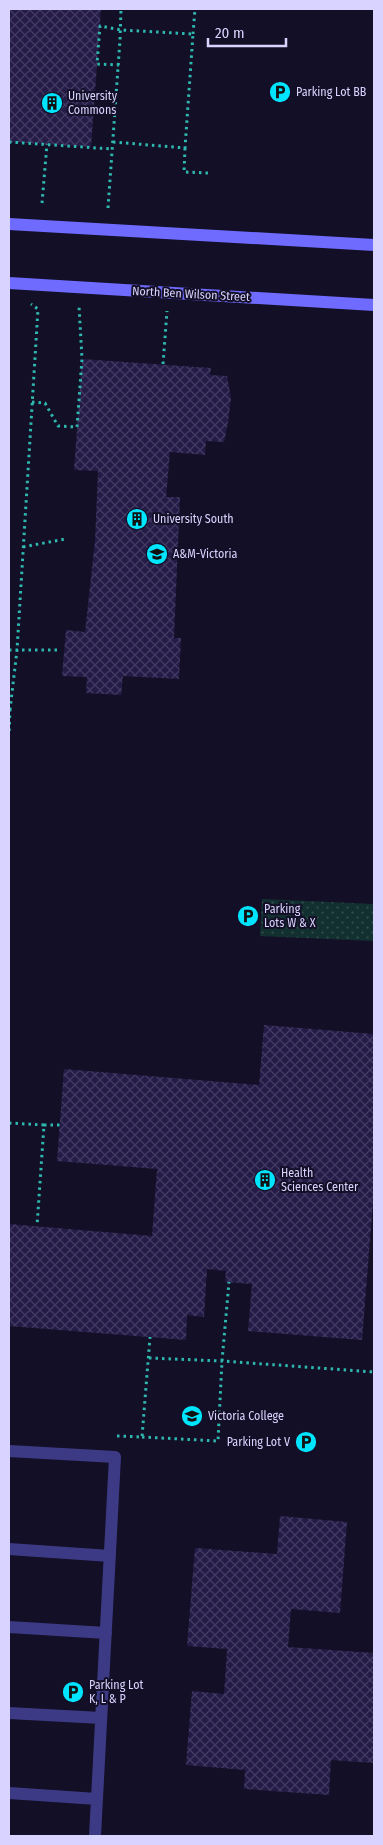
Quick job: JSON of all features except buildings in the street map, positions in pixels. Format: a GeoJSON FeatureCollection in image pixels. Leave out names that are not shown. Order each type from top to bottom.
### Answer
{"type":"FeatureCollection","features":[{"type":"Feature","properties":{"kind":"main road"},"geometry":{"type":"LineString","coordinates":[[9,224],[374,245]]}},
{"type":"Feature","properties":{"kind":"main road","name":"North Ben Wilson Street"},"geometry":{"type":"LineString","coordinates":[[9,283],[374,305]]}},
{"type":"Feature","properties":{"kind":"lane"},"geometry":{"type":"LineString","coordinates":[[9,1451],[116,1456],[95,1836]]}},
{"type":"Feature","properties":{"kind":"lane"},"geometry":{"type":"LineString","coordinates":[[9,1549],[110,1556]]}},
{"type":"Feature","properties":{"kind":"lane"},"geometry":{"type":"LineString","coordinates":[[9,1627],[106,1633]]}},
{"type":"Feature","properties":{"kind":"lane"},"geometry":{"type":"LineString","coordinates":[[9,1714],[102,1718]]}},
{"type":"Feature","properties":{"kind":"lane"},"geometry":{"type":"LineString","coordinates":[[9,1793],[97,1799]]}},
{"type":"Feature","properties":{"kind":"path"},"geometry":{"type":"LineString","coordinates":[[108,208],[119,65],[121,9]]}},
{"type":"Feature","properties":{"kind":"path"},"geometry":{"type":"LineString","coordinates":[[195,9],[184,172],[208,173]]}},
{"type":"Feature","properties":{"kind":"path"},"geometry":{"type":"LineString","coordinates":[[119,65],[97,64],[100,26],[121,30],[193,34]]}},
{"type":"Feature","properties":{"kind":"path"},"geometry":{"type":"LineString","coordinates":[[9,142],[112,149]]}},
{"type":"Feature","properties":{"kind":"path"},"geometry":{"type":"LineString","coordinates":[[112,142],[185,148]]}},
{"type":"Feature","properties":{"kind":"path"},"geometry":{"type":"LineString","coordinates":[[42,203],[47,144]]}},
{"type":"Feature","properties":{"kind":"path"},"geometry":{"type":"LineString","coordinates":[[32,402],[45,404],[58,426],[77,427],[82,359],[79,301]]}},
{"type":"Feature","properties":{"kind":"path"},"geometry":{"type":"LineString","coordinates":[[9,735],[17,650],[38,309],[27,302]]}},
{"type":"Feature","properties":{"kind":"path"},"geometry":{"type":"LineString","coordinates":[[163,364],[168,306]]}},
{"type":"Feature","properties":{"kind":"path"},"geometry":{"type":"LineString","coordinates":[[23,547],[65,538]]}},
{"type":"Feature","properties":{"kind":"path"},"geometry":{"type":"LineString","coordinates":[[9,650],[59,650]]}},
{"type":"Feature","properties":{"kind":"path"},"geometry":{"type":"LineString","coordinates":[[9,1123],[60,1125]]}},
{"type":"Feature","properties":{"kind":"path"},"geometry":{"type":"LineString","coordinates":[[37,1226],[44,1125]]}},
{"type":"Feature","properties":{"kind":"path"},"geometry":{"type":"LineString","coordinates":[[114,1436],[218,1441],[222,1361],[230,1282]]}},
{"type":"Feature","properties":{"kind":"path"},"geometry":{"type":"LineString","coordinates":[[142,1437],[150,1338]]}},
{"type":"Feature","properties":{"kind":"path"},"geometry":{"type":"LineString","coordinates":[[149,1358],[222,1361],[374,1372]]}},
{"type":"Feature","properties":{"kind":"green space"},"geometry":{"type":"Polygon","coordinates":[[[262,899],[374,904],[374,941],[260,936],[262,899]]]}},
{"type":"Feature","properties":{"kind":"place","name":"Parking Lot BB"},"geometry":{"type":"Point","coordinates":[280,92]}},
{"type":"Feature","properties":{"kind":"place","name":"University Commons"},"geometry":{"type":"Point","coordinates":[52,103]}},
{"type":"Feature","properties":{"kind":"place","name":"University South"},"geometry":{"type":"Point","coordinates":[137,519]}},
{"type":"Feature","properties":{"kind":"place","name":"A&M-Victoria"},"geometry":{"type":"Point","coordinates":[157,554]}},
{"type":"Feature","properties":{"kind":"place","name":"Parking Lots W & X"},"geometry":{"type":"Point","coordinates":[248,916]}},
{"type":"Feature","properties":{"kind":"place","name":"Health Sciences Center"},"geometry":{"type":"Point","coordinates":[265,1180]}},
{"type":"Feature","properties":{"kind":"place","name":"Victoria College"},"geometry":{"type":"Point","coordinates":[192,1416]}},
{"type":"Feature","properties":{"kind":"place","name":"Parking Lot V"},"geometry":{"type":"Point","coordinates":[306,1442]}},
{"type":"Feature","properties":{"kind":"place","name":"Parking Lot K, L & P"},"geometry":{"type":"Point","coordinates":[73,1692]}}]}
